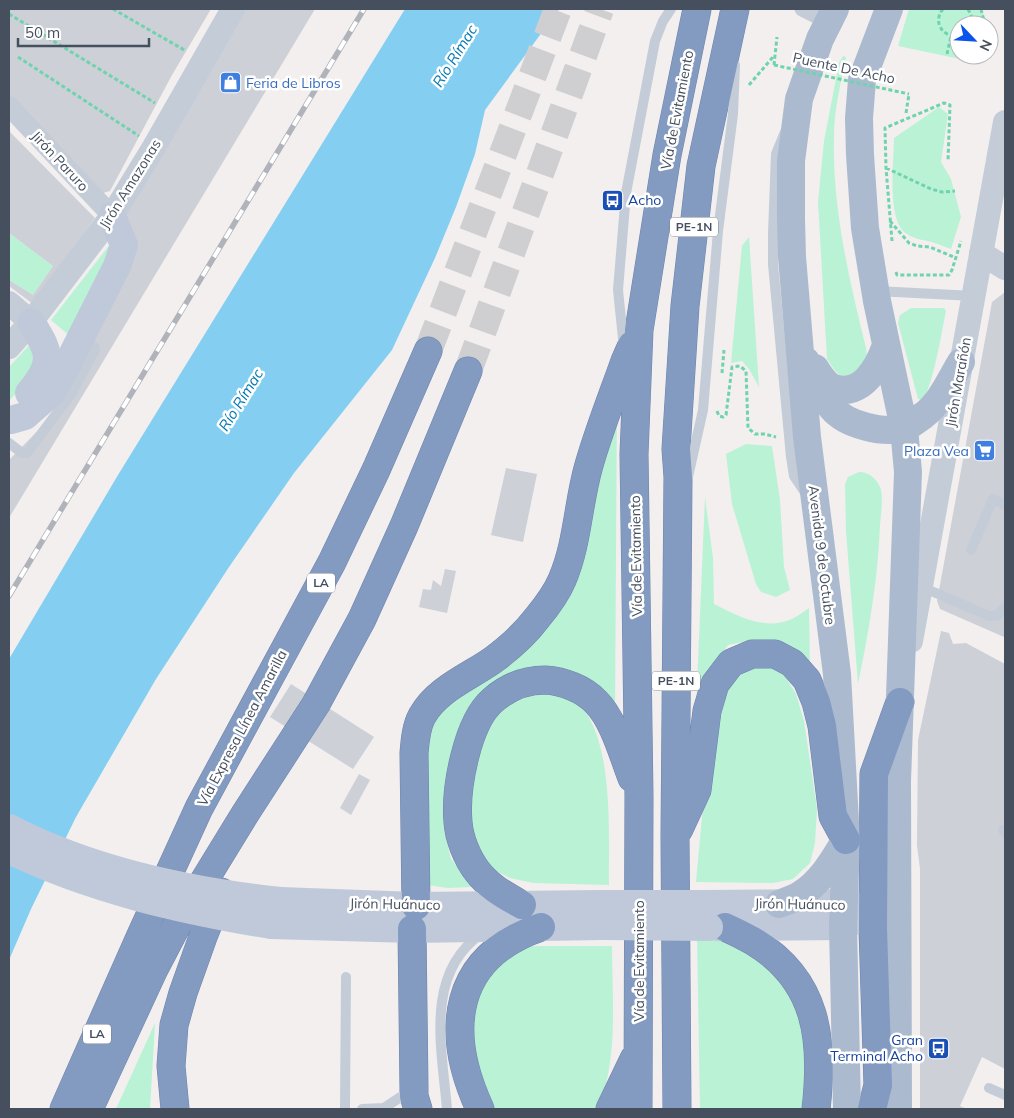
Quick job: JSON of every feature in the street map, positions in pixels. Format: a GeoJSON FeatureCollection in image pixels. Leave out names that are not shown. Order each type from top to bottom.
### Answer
{"type":"FeatureCollection","features":[{"type":"Feature","properties":{"kind":"highway","name":"Vía de Evitamiento"},"geometry":{"type":"LineString","coordinates":[[638,1109],[639,796],[634,454],[639,330],[667,155],[697,9]]}},
{"type":"Feature","properties":{"kind":"highway","name":"PE-1N"},"geometry":{"type":"LineString","coordinates":[[677,1109],[675,838],[678,525],[676,448],[685,306],[702,166],[736,9]]}},
{"type":"Feature","properties":{"kind":"highway"},"geometry":{"type":"LineString","coordinates":[[414,1102],[414,753],[416,735],[421,718],[430,704],[493,660],[533,623],[550,601],[565,570],[589,466],[625,360],[639,330]]}},
{"type":"Feature","properties":{"kind":"highway","name":"Vía Expresa Línea Amarilla"},"geometry":{"type":"LineString","coordinates":[[64,1109],[199,808],[332,562],[376,470],[428,351]]}},
{"type":"Feature","properties":{"kind":"highway","name":"LA"},"geometry":{"type":"LineString","coordinates":[[89,1109],[154,969],[177,925],[245,814],[316,704],[362,619],[404,526],[468,371]]}},
{"type":"Feature","properties":{"kind":"highway"},"geometry":{"type":"LineString","coordinates":[[675,838],[697,790],[707,711],[715,684],[731,663],[752,654],[775,654],[792,663],[807,680],[816,702],[822,726],[833,816],[846,840]]}},
{"type":"Feature","properties":{"kind":"highway"},"geometry":{"type":"LineString","coordinates":[[522,905],[495,889],[477,871],[464,847],[458,822],[459,794],[469,744],[478,720],[492,701],[513,686],[533,680],[555,680],[576,687],[596,702],[613,727],[639,796]]}},
{"type":"Feature","properties":{"kind":"highway"},"geometry":{"type":"LineString","coordinates":[[872,1109],[878,1085],[873,912],[874,774],[900,702]]}},
{"type":"Feature","properties":{"kind":"highway"},"geometry":{"type":"LineString","coordinates":[[175,1109],[171,1066],[174,1024],[204,934],[229,872],[245,814]]}},
{"type":"Feature","properties":{"kind":"highway"},"geometry":{"type":"LineString","coordinates":[[714,919],[767,951],[787,969],[804,994],[811,1008],[817,1036],[819,1061],[816,1109]]}},
{"type":"Feature","properties":{"kind":"highway"},"geometry":{"type":"LineString","coordinates":[[480,1109],[462,1052],[460,1019],[464,995],[475,972],[492,954],[516,938],[541,927]]}},
{"type":"Feature","properties":{"kind":"highway"},"geometry":{"type":"LineString","coordinates":[[610,1109],[627,1077],[639,1046]]}},
{"type":"Feature","properties":{"kind":"main road"},"geometry":{"type":"LineString","coordinates":[[889,9],[862,80],[859,118],[865,228],[875,291],[904,428],[908,482],[897,781],[898,1101]]}},
{"type":"Feature","properties":{"kind":"main road","name":"Avenida 9 de Octubre"},"geometry":{"type":"LineString","coordinates":[[832,16],[820,39],[799,99],[791,172],[792,257],[807,437],[837,674],[846,840],[843,915],[846,1109]]}},
{"type":"Feature","properties":{"kind":"main road"},"geometry":{"type":"LineString","coordinates":[[9,429],[50,394],[65,369],[118,266],[124,245],[112,216]]}},
{"type":"Feature","properties":{"kind":"main road"},"geometry":{"type":"LineString","coordinates":[[9,429],[24,398],[41,378],[46,366],[45,343],[31,322]]}},
{"type":"Feature","properties":{"kind":"main road"},"geometry":{"type":"LineString","coordinates":[[800,346],[824,381],[833,388],[846,389],[856,387],[869,378],[882,358],[886,345]]}},
{"type":"Feature","properties":{"kind":"main road"},"geometry":{"type":"LineString","coordinates":[[800,346],[817,386],[825,399],[844,419],[866,427],[904,428],[924,415],[938,401],[962,362]]}},
{"type":"Feature","properties":{"kind":"main road","name":"Jirón Huánuco"},"geometry":{"type":"LineString","coordinates":[[9,828],[60,851],[120,871],[205,891],[275,913]]}},
{"type":"Feature","properties":{"kind":"main road"},"geometry":{"type":"LineString","coordinates":[[779,904],[800,895],[818,880],[832,863],[846,840]]}},
{"type":"Feature","properties":{"kind":"main road","name":"Jirón Huánuco"},"geometry":{"type":"LineString","coordinates":[[9,850],[54,871],[103,888],[198,913],[414,917],[488,928],[541,927],[601,915]]}},
{"type":"Feature","properties":{"kind":"main road","name":"Jirón Huánuco"},"geometry":{"type":"LineString","coordinates":[[714,919],[779,904],[843,915]]}},
{"type":"Feature","properties":{"kind":"main road","name":"Jirón Huánuco"},"geometry":{"type":"LineString","coordinates":[[414,917],[522,905],[601,915],[714,919],[843,915],[873,912]]}},
{"type":"Feature","properties":{"kind":"main road"},"geometry":{"type":"LineString","coordinates":[[877,1065],[898,1101]]}},
{"type":"Feature","properties":{"kind":"street","name":"Jirón Amazonas"},"geometry":{"type":"LineString","coordinates":[[9,346],[31,322],[112,216],[233,9]]}},
{"type":"Feature","properties":{"kind":"street"},"geometry":{"type":"LineString","coordinates":[[802,9],[832,16]]}},
{"type":"Feature","properties":{"kind":"street","name":"Jirón Paruro"},"geometry":{"type":"LineString","coordinates":[[9,106],[112,216]]}},
{"type":"Feature","properties":{"kind":"street","name":"Jirón Marañón"},"geometry":{"type":"LineString","coordinates":[[900,702],[1005,122]]}},
{"type":"Feature","properties":{"kind":"street"},"geometry":{"type":"LineString","coordinates":[[981,253],[1005,268]]}},
{"type":"Feature","properties":{"kind":"street"},"geometry":{"type":"LineString","coordinates":[[9,304],[31,322]]}},
{"type":"Feature","properties":{"kind":"lane"},"geometry":{"type":"LineString","coordinates":[[638,388],[625,360],[618,290],[626,193],[655,41],[663,21],[671,9]]}},
{"type":"Feature","properties":{"kind":"lane"},"geometry":{"type":"LineString","coordinates":[[799,99],[776,154],[773,233],[774,264],[788,438],[794,476],[817,512]]}},
{"type":"Feature","properties":{"kind":"lane"},"geometry":{"type":"LineString","coordinates":[[875,291],[974,296]]}},
{"type":"Feature","properties":{"kind":"lane"},"geometry":{"type":"LineString","coordinates":[[9,429],[22,453],[27,453],[71,394],[95,350],[95,348],[80,339]]}},
{"type":"Feature","properties":{"kind":"lane"},"geometry":{"type":"LineString","coordinates":[[971,550],[993,499],[1005,505]]}},
{"type":"Feature","properties":{"kind":"lane"},"geometry":{"type":"LineString","coordinates":[[922,587],[989,616],[997,616],[1005,607]]}},
{"type":"Feature","properties":{"kind":"lane"},"geometry":{"type":"LineString","coordinates":[[447,1109],[441,1029],[444,986],[455,960],[467,944],[488,928]]}},
{"type":"Feature","properties":{"kind":"lane"},"geometry":{"type":"LineString","coordinates":[[345,1109],[346,977]]}},
{"type":"Feature","properties":{"kind":"lane"},"geometry":{"type":"LineString","coordinates":[[989,1088],[1005,1095]]}},
{"type":"Feature","properties":{"kind":"lane"},"geometry":{"type":"LineString","coordinates":[[362,1109],[384,1108],[414,1102]]}},
{"type":"Feature","properties":{"kind":"path"},"geometry":{"type":"LineString","coordinates":[[113,9],[203,61]]}},
{"type":"Feature","properties":{"kind":"path"},"geometry":{"type":"LineString","coordinates":[[943,9],[938,17],[939,24],[942,31],[949,35]]}},
{"type":"Feature","properties":{"kind":"path"},"geometry":{"type":"LineString","coordinates":[[9,14],[173,114]]}},
{"type":"Feature","properties":{"kind":"path","name":"Puente De Acho"},"geometry":{"type":"LineString","coordinates":[[777,37],[774,65],[909,94],[906,113]]}},
{"type":"Feature","properties":{"kind":"path"},"geometry":{"type":"LineString","coordinates":[[948,54],[949,48]]}},
{"type":"Feature","properties":{"kind":"path"},"geometry":{"type":"LineString","coordinates":[[18,57],[154,147]]}},
{"type":"Feature","properties":{"kind":"path"},"geometry":{"type":"LineString","coordinates":[[749,85],[773,57]]}},
{"type":"Feature","properties":{"kind":"path"},"geometry":{"type":"LineString","coordinates":[[892,245],[889,220],[885,128],[944,104],[950,105],[948,161]]}},
{"type":"Feature","properties":{"kind":"path"},"geometry":{"type":"LineString","coordinates":[[886,168],[931,189],[942,192],[955,191]]}},
{"type":"Feature","properties":{"kind":"path"},"geometry":{"type":"LineString","coordinates":[[889,220],[909,243],[930,247],[956,258]]}},
{"type":"Feature","properties":{"kind":"path"},"geometry":{"type":"LineString","coordinates":[[895,270],[897,274],[949,275],[963,235]]}},
{"type":"Feature","properties":{"kind":"path"},"geometry":{"type":"LineString","coordinates":[[721,375],[724,350]]}},
{"type":"Feature","properties":{"kind":"path"},"geometry":{"type":"LineString","coordinates":[[717,410],[720,416],[723,417],[726,414],[732,367],[740,366],[746,371],[748,428],[755,434],[774,436]]}},
{"type":"Feature","properties":{"kind":"green space"},"geometry":{"type":"Polygon","coordinates":[[[909,9],[982,9],[984,15],[949,15],[949,57],[898,46],[909,9]]]}},
{"type":"Feature","properties":{"kind":"green space"},"geometry":{"type":"Polygon","coordinates":[[[843,56],[846,57],[834,126],[836,189],[843,243],[867,360],[858,374],[842,377],[827,359],[818,202],[824,141],[839,63],[843,56]]]}},
{"type":"Feature","properties":{"kind":"green space"},"geometry":{"type":"Polygon","coordinates":[[[939,107],[948,114],[941,162],[951,179],[961,217],[951,249],[907,234],[900,227],[894,204],[894,138],[939,107]]]}},
{"type":"Feature","properties":{"kind":"green space"},"geometry":{"type":"Polygon","coordinates":[[[9,233],[53,266],[33,295],[9,280],[9,233]]]}},
{"type":"Feature","properties":{"kind":"green space"},"geometry":{"type":"Polygon","coordinates":[[[749,237],[759,387],[742,361],[731,363],[742,246],[749,237]]]}},
{"type":"Feature","properties":{"kind":"green space"},"geometry":{"type":"Polygon","coordinates":[[[111,243],[110,258],[71,337],[51,320],[111,243]]]}},
{"type":"Feature","properties":{"kind":"green space"},"geometry":{"type":"Polygon","coordinates":[[[911,308],[944,308],[946,311],[930,384],[922,400],[918,399],[898,323],[900,315],[911,308]]]}},
{"type":"Feature","properties":{"kind":"green space"},"geometry":{"type":"Polygon","coordinates":[[[34,340],[39,358],[31,376],[9,401],[9,367],[34,340]]]}},
{"type":"Feature","properties":{"kind":"green space"},"geometry":{"type":"Polygon","coordinates":[[[617,393],[615,714],[525,672],[445,795],[444,830],[451,859],[468,879],[471,887],[447,888],[428,885],[423,769],[432,713],[528,642],[617,393]]]}},
{"type":"Feature","properties":{"kind":"green space"},"geometry":{"type":"Polygon","coordinates":[[[746,444],[772,446],[780,500],[784,567],[790,590],[776,597],[761,592],[756,584],[732,504],[726,454],[746,444]]]}},
{"type":"Feature","properties":{"kind":"green space"},"geometry":{"type":"Polygon","coordinates":[[[859,472],[867,473],[876,480],[881,490],[882,503],[875,585],[858,684],[846,531],[845,484],[848,477],[859,472]]]}},
{"type":"Feature","properties":{"kind":"green space"},"geometry":{"type":"Polygon","coordinates":[[[705,497],[713,558],[714,604],[742,617],[762,623],[782,622],[792,619],[809,608],[810,668],[748,641],[728,645],[710,669],[696,709],[705,497]]]}},
{"type":"Feature","properties":{"kind":"green space"},"geometry":{"type":"Polygon","coordinates":[[[767,662],[784,675],[796,694],[804,721],[817,809],[815,843],[810,863],[793,879],[773,883],[696,882],[709,740],[730,672],[767,662]]]}},
{"type":"Feature","properties":{"kind":"green space"},"geometry":{"type":"Polygon","coordinates":[[[521,690],[566,695],[582,708],[594,728],[602,753],[606,781],[609,885],[533,883],[510,878],[486,866],[467,825],[467,788],[487,718],[521,690]]]}},
{"type":"Feature","properties":{"kind":"green space"},"geometry":{"type":"Polygon","coordinates":[[[697,936],[717,937],[778,969],[805,1016],[807,1109],[700,1109],[697,936]]]}},
{"type":"Feature","properties":{"kind":"green space"},"geometry":{"type":"Polygon","coordinates":[[[533,946],[612,946],[613,1029],[611,1051],[609,1071],[597,1109],[493,1109],[481,1086],[472,1045],[470,1007],[488,966],[511,952],[533,946]]]}},
{"type":"Feature","properties":{"kind":"green space"},"geometry":{"type":"Polygon","coordinates":[[[155,1023],[150,1109],[116,1109],[155,1023]]]}},
{"type":"Feature","properties":{"kind":"water","name":"Río Rímac"},"geometry":{"type":"Polygon","coordinates":[[[405,9],[559,9],[485,110],[475,154],[456,207],[435,258],[392,350],[294,473],[229,567],[156,679],[76,817],[31,909],[9,960],[9,659],[118,475],[405,9]]]}},
{"type":"Feature","properties":{"kind":"building"},"geometry":{"type":"Polygon","coordinates":[[[9,9],[211,9],[172,75],[110,191],[103,193],[9,95],[9,9]]]}},
{"type":"Feature","properties":{"kind":"building"},"geometry":{"type":"Polygon","coordinates":[[[239,9],[315,9],[9,518],[9,460],[59,409],[125,212],[239,9]]]}},
{"type":"Feature","properties":{"kind":"building"},"geometry":{"type":"Polygon","coordinates":[[[9,131],[95,218],[33,304],[9,286],[9,280],[33,295],[53,266],[9,233],[9,131]]]}},
{"type":"Feature","properties":{"kind":"building","name":"Plaza Vea"},"geometry":{"type":"Polygon","coordinates":[[[1005,292],[1004,637],[940,609],[937,601],[992,302],[1005,292]]]}},
{"type":"Feature","properties":{"kind":"building"},"geometry":{"type":"Polygon","coordinates":[[[506,468],[537,474],[523,542],[491,535],[506,468]]]}},
{"type":"Feature","properties":{"kind":"building"},"geometry":{"type":"Polygon","coordinates":[[[445,569],[456,571],[447,613],[419,607],[423,589],[431,590],[433,580],[441,586],[445,569]]]}},
{"type":"Feature","properties":{"kind":"building"},"geometry":{"type":"Polygon","coordinates":[[[941,631],[949,633],[953,644],[966,643],[1005,664],[1005,1069],[982,1057],[960,1106],[967,1109],[920,1109],[920,869],[917,845],[918,740],[941,631]]]}},
{"type":"Feature","properties":{"kind":"building"},"geometry":{"type":"Polygon","coordinates":[[[291,684],[374,737],[353,769],[270,717],[291,684]]]}},
{"type":"Feature","properties":{"kind":"building"},"geometry":{"type":"Polygon","coordinates":[[[359,774],[370,780],[351,815],[340,808],[359,774]]]}},
{"type":"Feature","properties":{"kind":"tunnel"},"geometry":{"type":"LineString","coordinates":[[428,351],[558,9]]}},
{"type":"Feature","properties":{"kind":"tunnel"},"geometry":{"type":"LineString","coordinates":[[468,371],[600,9]]}},
{"type":"Feature","properties":{"kind":"railway"},"geometry":{"type":"LineString","coordinates":[[9,596],[364,9]]}},
{"type":"Feature","properties":{"kind":"place","name":"Feria de Libros"},"geometry":{"type":"Point","coordinates":[230,83]}},
{"type":"Feature","properties":{"kind":"place","name":"Acho"},"geometry":{"type":"Point","coordinates":[612,200]}},
{"type":"Feature","properties":{"kind":"place","name":"Plaza Vea"},"geometry":{"type":"Point","coordinates":[985,451]}},
{"type":"Feature","properties":{"kind":"place","name":"Gran Terminal Acho"},"geometry":{"type":"Point","coordinates":[939,1048]}}]}
